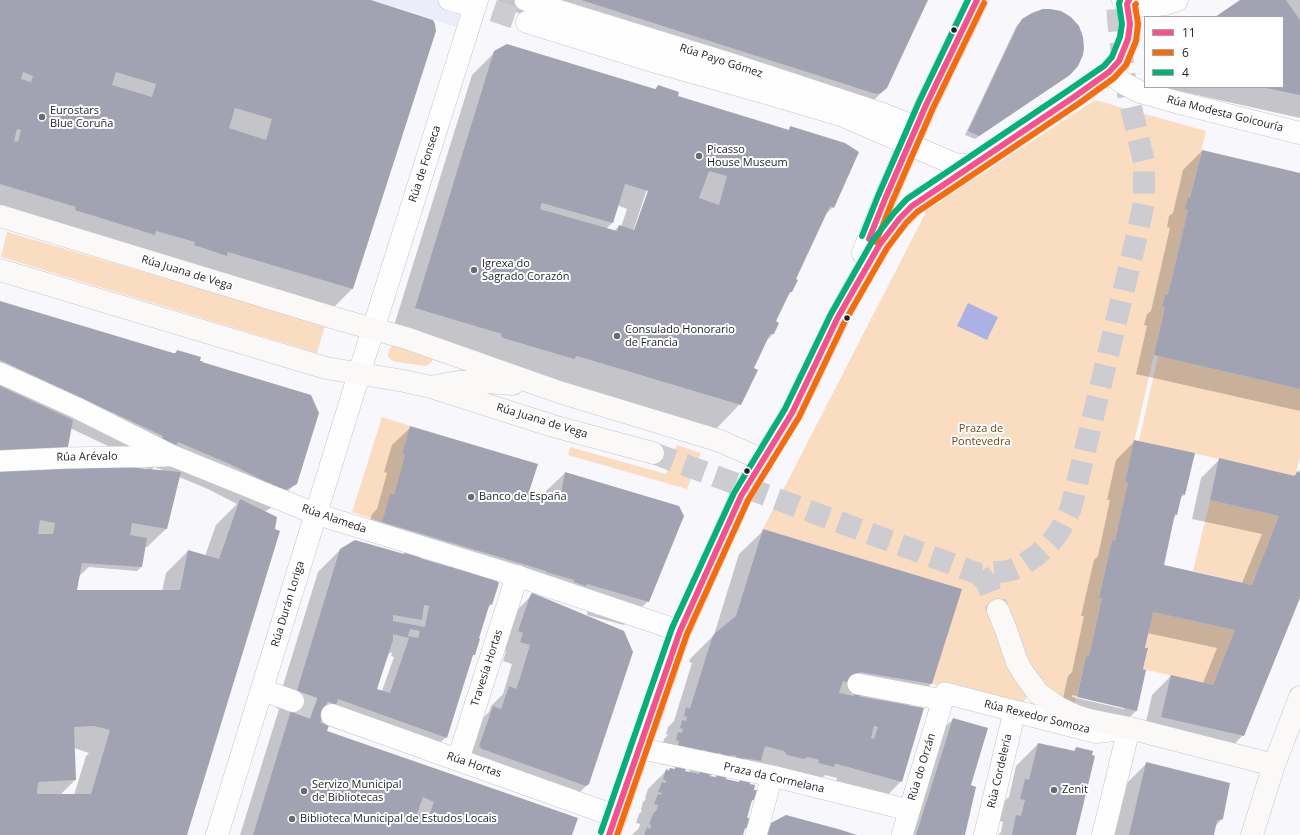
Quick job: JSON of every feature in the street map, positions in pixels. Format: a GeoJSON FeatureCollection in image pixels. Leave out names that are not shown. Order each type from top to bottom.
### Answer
{"type":"FeatureCollection","features":[{"type":"Feature","properties":{"kind":"main road","name":"Rúa Juana de Vega"},"geometry":{"type":"LineString","coordinates":[[0,216],[341,320],[406,338],[559,392],[720,441],[763,460]]}},
{"type":"Feature","properties":{"kind":"main road","name":"Rúa Juana de Vega"},"geometry":{"type":"LineString","coordinates":[[0,270],[326,368],[431,387],[554,426],[653,453]]}},
{"type":"Feature","properties":{"kind":"main road","name":"Rúa Juana de Vega"},"geometry":{"type":"LineString","coordinates":[[431,387],[458,382],[486,382],[510,384],[559,392]]}},
{"type":"Feature","properties":{"kind":"main road","name":"Rúa Rexedor Somoza"},"geometry":{"type":"LineString","coordinates":[[998,610],[1017,662],[1024,674],[1038,693],[1059,708],[1076,716],[1274,764]]}},
{"type":"Feature","properties":{"kind":"main road"},"geometry":{"type":"LineString","coordinates":[[1252,835],[1274,764],[1300,697]]}},
{"type":"Feature","properties":{"kind":"street"},"geometry":{"type":"LineString","coordinates":[[449,0],[476,3]]}},
{"type":"Feature","properties":{"kind":"street","name":"Rúa Payo Gómez"},"geometry":{"type":"LineString","coordinates":[[525,0],[729,63],[881,113],[909,144]]}},
{"type":"Feature","properties":{"kind":"street"},"geometry":{"type":"LineString","coordinates":[[840,314],[882,207],[909,144],[977,0]]}},
{"type":"Feature","properties":{"kind":"street"},"geometry":{"type":"LineString","coordinates":[[612,825],[680,631],[741,496],[792,413],[840,314],[880,244],[900,218],[912,206],[970,165],[1074,97],[1109,72],[1119,61],[1128,39],[1130,24],[1127,1],[1149,6],[1165,4],[1177,0]]}},
{"type":"Feature","properties":{"kind":"street","name":"Rúa de Fonseca"},"geometry":{"type":"LineString","coordinates":[[374,329],[476,3]]}},
{"type":"Feature","properties":{"kind":"street","name":"Rúa Payo Gómez"},"geometry":{"type":"LineString","coordinates":[[527,22],[656,62],[758,90],[840,115],[909,144]]}},
{"type":"Feature","properties":{"kind":"street","name":"Rúa Modesta Goicouría"},"geometry":{"type":"LineString","coordinates":[[1109,72],[1123,83],[1140,92],[1300,133]]}},
{"type":"Feature","properties":{"kind":"street"},"geometry":{"type":"LineString","coordinates":[[909,144],[952,163],[959,165],[970,165]]}},
{"type":"Feature","properties":{"kind":"street"},"geometry":{"type":"LineString","coordinates":[[359,374],[374,329]]}},
{"type":"Feature","properties":{"kind":"street","name":"Rúa Alameda"},"geometry":{"type":"LineString","coordinates":[[0,373],[77,408],[173,456],[316,514],[517,576],[680,631]]}},
{"type":"Feature","properties":{"kind":"street","name":"Rúa Durán Loriga"},"geometry":{"type":"LineString","coordinates":[[217,835],[359,374]]}},
{"type":"Feature","properties":{"kind":"street","name":"Rúa Arévalo"},"geometry":{"type":"LineString","coordinates":[[0,461],[173,456]]}},
{"type":"Feature","properties":{"kind":"street","name":"Travesía Hortas"},"geometry":{"type":"LineString","coordinates":[[458,760],[517,576]]}},
{"type":"Feature","properties":{"kind":"street"},"geometry":{"type":"LineString","coordinates":[[858,684],[944,697]]}},
{"type":"Feature","properties":{"kind":"street"},"geometry":{"type":"LineString","coordinates":[[262,690],[293,701]]}},
{"type":"Feature","properties":{"kind":"street","name":"Rúa Rexedor Somoza"},"geometry":{"type":"LineString","coordinates":[[944,697],[1022,713],[1096,732],[1129,728]]}},
{"type":"Feature","properties":{"kind":"street","name":"Rúa do Orzán"},"geometry":{"type":"LineString","coordinates":[[902,835],[944,697]]}},
{"type":"Feature","properties":{"kind":"street","name":"Rúa Cordelería"},"geometry":{"type":"LineString","coordinates":[[985,835],[1013,718],[1022,713]]}},
{"type":"Feature","properties":{"kind":"street","name":"Rúa Hortas"},"geometry":{"type":"LineString","coordinates":[[332,715],[458,760],[612,825]]}},
{"type":"Feature","properties":{"kind":"street"},"geometry":{"type":"LineString","coordinates":[[1103,835],[1129,728]]}},
{"type":"Feature","properties":{"kind":"street","name":"Praza da Cormelana"},"geometry":{"type":"LineString","coordinates":[[638,748],[772,776],[909,810]]}},
{"type":"Feature","properties":{"kind":"street"},"geometry":{"type":"LineString","coordinates":[[756,835],[772,776]]}},
{"type":"Feature","properties":{"kind":"shaded area"},"geometry":{"type":"Polygon","coordinates":[[[371,0],[477,0],[466,31],[371,0]]]}},
{"type":"Feature","properties":{"kind":"green space","name":"Praza de Pontevedra"},"geometry":{"type":"Polygon","coordinates":[[[1095,100],[1206,131],[1190,198],[1188,197],[1185,209],[1188,210],[1168,295],[1165,295],[1162,307],[1165,307],[1125,481],[1128,482],[1115,541],[1112,540],[1099,597],[1102,598],[1089,657],[1086,657],[1074,706],[1029,695],[1018,708],[932,684],[961,589],[763,529],[927,210],[1095,100]]]}},
{"type":"Feature","properties":{"kind":"green space"},"geometry":{"type":"Polygon","coordinates":[[[7,232],[325,325],[317,353],[1,257],[7,232]]]}},
{"type":"Feature","properties":{"kind":"green space"},"geometry":{"type":"Polygon","coordinates":[[[392,346],[398,346],[432,358],[432,362],[426,366],[391,360],[388,356],[389,350],[392,346]]]}},
{"type":"Feature","properties":{"kind":"green space"},"geometry":{"type":"Polygon","coordinates":[[[1158,356],[1300,389],[1300,458],[1295,476],[1139,441],[1158,356]]]}},
{"type":"Feature","properties":{"kind":"green space"},"geometry":{"type":"Polygon","coordinates":[[[382,417],[410,426],[402,454],[405,455],[394,495],[390,495],[382,522],[352,512],[382,417]]]}},
{"type":"Feature","properties":{"kind":"green space"},"geometry":{"type":"Polygon","coordinates":[[[677,445],[701,453],[687,489],[568,455],[570,447],[666,474],[677,445]]]}},
{"type":"Feature","properties":{"kind":"green space"},"geometry":{"type":"Polygon","coordinates":[[[1210,500],[1279,516],[1252,585],[1193,571],[1210,500]]]}},
{"type":"Feature","properties":{"kind":"green space"},"geometry":{"type":"Polygon","coordinates":[[[1153,612],[1235,630],[1213,685],[1143,669],[1148,649],[1145,648],[1153,612]]]}},
{"type":"Feature","properties":{"kind":"water"},"geometry":{"type":"Polygon","coordinates":[[[968,303],[998,317],[987,340],[957,326],[968,303]]]}},
{"type":"Feature","properties":{"kind":"building"},"geometry":{"type":"Polygon","coordinates":[[[0,0],[371,0],[433,20],[435,24],[436,31],[353,289],[228,252],[227,256],[194,245],[195,242],[156,231],[155,235],[75,210],[76,207],[0,184],[0,0]],[[23,72],[21,79],[31,82],[33,76],[23,72]],[[116,72],[112,85],[152,97],[156,84],[116,72]],[[235,108],[229,128],[266,140],[272,119],[235,108]],[[17,129],[14,141],[18,142],[21,130],[17,129]]]}},
{"type":"Feature","properties":{"kind":"building"},"geometry":{"type":"Polygon","coordinates":[[[581,0],[928,0],[887,88],[881,93],[876,94],[581,0]]]}},
{"type":"Feature","properties":{"kind":"building"},"geometry":{"type":"Polygon","coordinates":[[[1240,0],[1286,0],[1300,20],[1300,95],[1266,88],[1284,88],[1284,16],[1216,16],[1240,0]]]}},
{"type":"Feature","properties":{"kind":"building"},"geometry":{"type":"Polygon","coordinates":[[[1043,9],[1061,11],[1071,17],[1079,26],[1083,37],[1084,48],[1083,55],[1078,66],[1070,75],[979,136],[968,131],[1018,25],[1022,19],[1043,9]]]}},
{"type":"Feature","properties":{"kind":"building"},"geometry":{"type":"Polygon","coordinates":[[[507,44],[655,89],[658,85],[679,92],[678,96],[789,130],[790,126],[845,143],[859,152],[834,208],[830,206],[796,279],[798,280],[792,292],[790,292],[776,321],[779,323],[774,334],[770,334],[754,368],[758,370],[741,405],[577,356],[574,359],[503,338],[501,336],[502,334],[415,308],[494,51],[507,44]],[[709,171],[699,198],[719,205],[727,176],[709,171]],[[625,184],[613,223],[542,203],[540,209],[617,231],[619,225],[634,230],[648,191],[625,184]]]}},
{"type":"Feature","properties":{"kind":"building"},"geometry":{"type":"Polygon","coordinates":[[[1202,150],[1300,173],[1300,389],[1154,355],[1165,307],[1162,307],[1165,295],[1168,295],[1188,210],[1185,209],[1188,197],[1190,198],[1202,150]]]}},
{"type":"Feature","properties":{"kind":"building"},"geometry":{"type":"Polygon","coordinates":[[[0,301],[173,353],[176,353],[177,350],[201,357],[200,361],[203,361],[202,362],[311,395],[319,413],[297,484],[284,491],[232,465],[178,442],[176,446],[162,440],[163,436],[0,360],[0,301]]]}},
{"type":"Feature","properties":{"kind":"building"},"geometry":{"type":"Polygon","coordinates":[[[0,386],[73,420],[67,452],[0,455],[0,386]]]}},
{"type":"Feature","properties":{"kind":"building"},"geometry":{"type":"Polygon","coordinates":[[[410,426],[538,464],[529,492],[560,499],[565,472],[679,506],[684,516],[649,602],[587,584],[586,586],[574,582],[574,580],[546,571],[382,522],[390,494],[394,495],[405,455],[402,454],[410,426]]]}},
{"type":"Feature","properties":{"kind":"building"},"geometry":{"type":"Polygon","coordinates":[[[1134,440],[1195,453],[1185,495],[1182,494],[1177,515],[1175,514],[1164,565],[1252,585],[1279,516],[1210,500],[1219,458],[1295,476],[1297,471],[1300,473],[1300,598],[1244,736],[1161,717],[1171,675],[1213,685],[1235,630],[1153,612],[1145,648],[1148,648],[1143,669],[1146,670],[1137,711],[1077,697],[1086,656],[1089,657],[1102,598],[1099,598],[1112,540],[1115,541],[1128,482],[1125,482],[1134,440]]]}},
{"type":"Feature","properties":{"kind":"building"},"geometry":{"type":"Polygon","coordinates":[[[0,465],[127,467],[181,472],[167,529],[132,523],[130,535],[147,538],[142,567],[82,563],[77,590],[180,590],[188,550],[219,559],[240,499],[277,517],[275,529],[280,531],[187,835],[0,835],[0,465]],[[40,520],[38,534],[53,534],[55,523],[40,520]],[[94,726],[74,727],[76,780],[38,782],[37,794],[91,794],[110,730],[94,726]]]}},
{"type":"Feature","properties":{"kind":"building"},"geometry":{"type":"Polygon","coordinates":[[[763,529],[962,589],[932,684],[860,672],[856,685],[843,681],[839,693],[854,696],[854,693],[861,694],[860,697],[924,708],[902,782],[837,764],[835,764],[834,767],[818,763],[819,760],[808,757],[804,759],[787,755],[784,751],[765,746],[761,761],[744,758],[744,760],[736,759],[736,756],[731,755],[730,758],[722,756],[720,753],[717,753],[716,755],[707,753],[708,751],[703,750],[702,753],[694,751],[694,749],[678,746],[679,741],[676,740],[678,732],[682,733],[683,729],[680,728],[682,720],[686,721],[687,717],[684,716],[686,707],[690,709],[712,638],[714,634],[736,616],[763,529]],[[874,726],[871,738],[874,739],[878,727],[874,726]]]}},
{"type":"Feature","properties":{"kind":"building"},"geometry":{"type":"Polygon","coordinates":[[[355,540],[404,554],[405,551],[421,555],[420,558],[458,569],[459,567],[498,580],[497,582],[499,583],[492,605],[490,604],[489,606],[475,655],[473,655],[447,738],[338,699],[327,731],[578,818],[572,835],[253,835],[340,549],[355,540]],[[424,605],[422,620],[393,615],[393,621],[425,627],[429,606],[424,605]],[[410,629],[408,636],[418,638],[420,631],[410,629]],[[393,634],[393,640],[377,689],[390,693],[409,638],[393,634]],[[423,797],[417,814],[428,819],[434,802],[423,797]]]}},
{"type":"Feature","properties":{"kind":"building"},"geometry":{"type":"Polygon","coordinates":[[[532,593],[624,631],[633,652],[589,784],[586,786],[482,749],[479,746],[493,706],[501,709],[509,686],[516,689],[519,681],[530,645],[520,642],[523,633],[518,631],[532,593]]]}},
{"type":"Feature","properties":{"kind":"building"},"geometry":{"type":"Polygon","coordinates":[[[953,718],[988,728],[971,785],[976,787],[965,835],[916,835],[953,718]]]}},
{"type":"Feature","properties":{"kind":"building"},"geometry":{"type":"Polygon","coordinates":[[[1038,743],[1075,751],[1076,747],[1093,751],[1092,755],[1095,756],[1076,835],[1012,835],[1016,815],[1021,816],[1025,800],[1020,799],[1025,779],[1029,780],[1038,743]]]}},
{"type":"Feature","properties":{"kind":"building"},"geometry":{"type":"Polygon","coordinates":[[[1146,762],[1230,783],[1223,819],[1217,821],[1214,835],[1129,835],[1146,762]]]}},
{"type":"Feature","properties":{"kind":"building"},"geometry":{"type":"Polygon","coordinates":[[[675,767],[699,774],[700,771],[710,774],[709,776],[716,777],[716,775],[726,777],[726,779],[739,782],[740,780],[750,782],[750,784],[755,785],[754,790],[757,790],[754,800],[752,800],[747,818],[750,818],[743,835],[644,835],[647,827],[650,829],[651,825],[649,824],[654,812],[657,809],[658,805],[654,804],[658,794],[661,795],[662,793],[658,792],[662,782],[666,782],[663,779],[666,769],[669,771],[670,768],[675,769],[675,767]]]}},
{"type":"Feature","properties":{"kind":"building"},"geometry":{"type":"Polygon","coordinates":[[[786,815],[857,835],[768,835],[771,823],[786,815]]]}},
{"type":"Feature","properties":{"kind":"tunnel"},"geometry":{"type":"LineString","coordinates":[[462,0],[527,22]]}},
{"type":"Feature","properties":{"kind":"tunnel"},"geometry":{"type":"LineString","coordinates":[[653,453],[979,574],[1012,570],[1023,565],[1037,555],[1051,542],[1060,530],[1071,508],[1144,202],[1144,162],[1124,73],[1117,0]]}},
{"type":"Feature","properties":{"kind":"tunnel"},"geometry":{"type":"LineString","coordinates":[[979,574],[987,583],[998,610]]}},
{"type":"Feature","properties":{"kind":"tunnel"},"geometry":{"type":"LineString","coordinates":[[293,701],[332,715]]}},
{"type":"Feature","properties":{"kind":"transit line","name":"4"},"geometry":{"type":"LineString","coordinates":[[862,236],[919,102],[968,0]]}},
{"type":"Feature","properties":{"kind":"transit line","name":"11"},"geometry":{"type":"LineString","coordinates":[[869,239],[926,105],[977,0]]}},
{"type":"Feature","properties":{"kind":"transit line","name":"4"},"geometry":{"type":"LineString","coordinates":[[601,832],[672,628],[734,493],[785,409],[831,314],[873,240],[907,199],[1104,66],[1112,57],[1120,37],[1122,24],[1119,4],[1120,0]]}},
{"type":"Feature","properties":{"kind":"transit line","name":"11"},"geometry":{"type":"LineString","coordinates":[[609,835],[680,631],[741,496],[792,413],[838,317],[880,244],[900,218],[912,206],[1109,72],[1119,61],[1128,39],[1130,24],[1127,4],[1129,0]]}},
{"type":"Feature","properties":{"kind":"transit line","name":"6"},"geometry":{"type":"LineString","coordinates":[[876,242],[933,108],[984,3]]}},
{"type":"Feature","properties":{"kind":"transit line","name":"6"},"geometry":{"type":"LineString","coordinates":[[617,835],[687,634],[748,500],[799,417],[845,321],[887,248],[906,223],[917,212],[1078,104],[1114,78],[1126,65],[1136,41],[1138,24],[1136,4]]}},
{"type":"Feature","properties":{"kind":"place","name":"Eurostars Blue Coruña"},"geometry":{"type":"Point","coordinates":[42,117]}},
{"type":"Feature","properties":{"kind":"place","name":"Picasso House Museum"},"geometry":{"type":"Point","coordinates":[699,156]}},
{"type":"Feature","properties":{"kind":"place","name":"Igrexa do Sagrado Corazón"},"geometry":{"type":"Point","coordinates":[474,270]}},
{"type":"Feature","properties":{"kind":"place","name":"Consulado Honorario de Francia"},"geometry":{"type":"Point","coordinates":[617,336]}},
{"type":"Feature","properties":{"kind":"place","name":"Banco de España"},"geometry":{"type":"Point","coordinates":[471,497]}},
{"type":"Feature","properties":{"kind":"place","name":"Zenit"},"geometry":{"type":"Point","coordinates":[1054,790]}},
{"type":"Feature","properties":{"kind":"place","name":"Servizo Municipal de Bibliotecas"},"geometry":{"type":"Point","coordinates":[304,791]}},
{"type":"Feature","properties":{"kind":"place","name":"Biblioteca Municipal de Estudos Locais"},"geometry":{"type":"Point","coordinates":[292,819]}}]}
